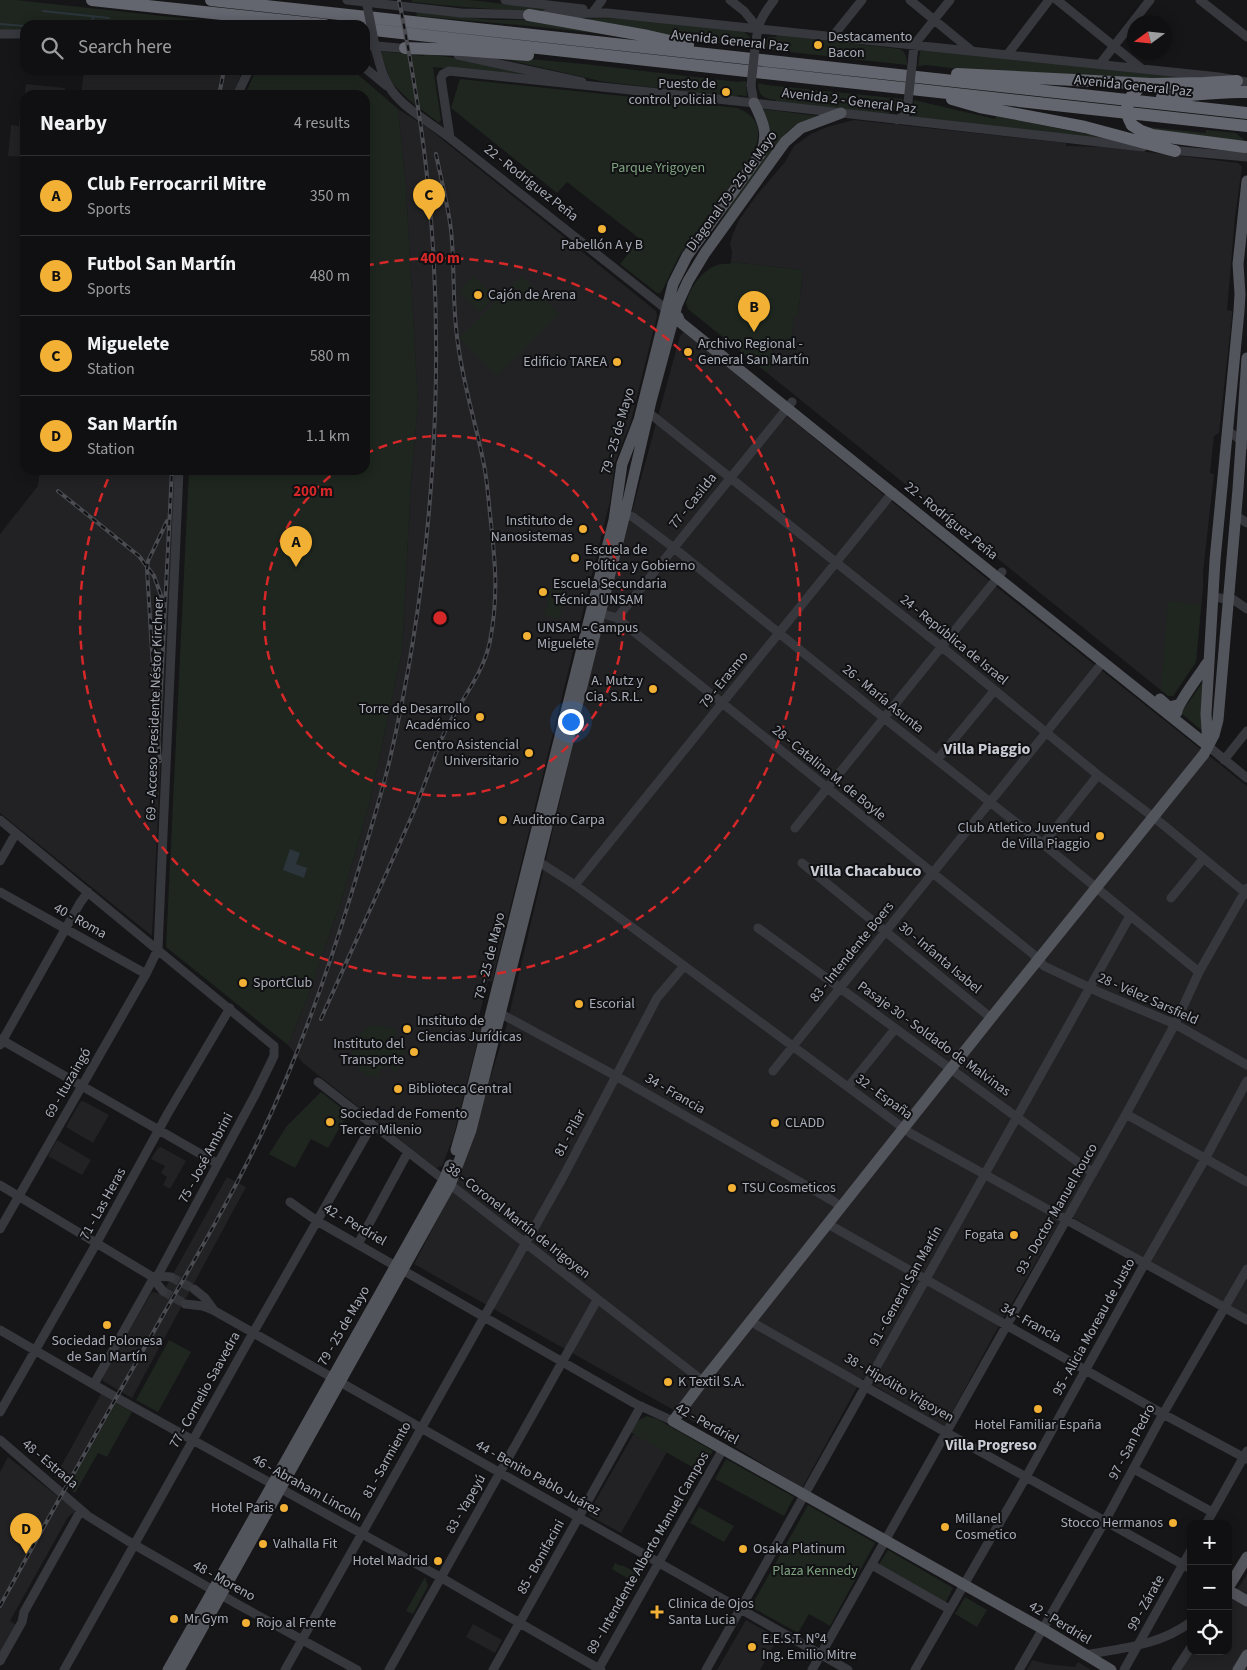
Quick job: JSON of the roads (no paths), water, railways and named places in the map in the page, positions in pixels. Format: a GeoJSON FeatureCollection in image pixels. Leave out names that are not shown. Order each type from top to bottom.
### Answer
{"type":"FeatureCollection","features":[{"type":"Feature","properties":{"kind":"highway"},"geometry":{"type":"LineString","coordinates":[[92,0],[278,20]]}},
{"type":"Feature","properties":{"kind":"highway","name":"Avenida General Paz"},"geometry":{"type":"LineString","coordinates":[[211,0],[747,58],[910,70],[1117,99],[1247,113]]}},
{"type":"Feature","properties":{"kind":"highway"},"geometry":{"type":"LineString","coordinates":[[529,15],[648,36],[747,58]]}},
{"type":"Feature","properties":{"kind":"highway","name":"Avenida General Paz"},"geometry":{"type":"LineString","coordinates":[[370,30],[1247,126]]}},
{"type":"Feature","properties":{"kind":"highway"},"geometry":{"type":"LineString","coordinates":[[405,48],[521,54],[602,55]]}},
{"type":"Feature","properties":{"kind":"highway"},"geometry":{"type":"LineString","coordinates":[[910,70],[1152,84],[1242,81]]}},
{"type":"Feature","properties":{"kind":"highway"},"geometry":{"type":"LineString","coordinates":[[1152,84],[1136,90],[1127,107],[1127,113],[1132,125],[1141,132],[1246,152]]}},
{"type":"Feature","properties":{"kind":"highway"},"geometry":{"type":"LineString","coordinates":[[921,90],[980,107],[1085,127],[1175,150]]}},
{"type":"Feature","properties":{"kind":"highway"},"geometry":{"type":"LineString","coordinates":[[1117,99],[1188,97],[1227,92],[1246,92]]}},
{"type":"Feature","properties":{"kind":"main road","name":"Diagonal 79 - 25 de Mayo"},"geometry":{"type":"LineString","coordinates":[[673,314],[673,284],[683,262],[761,153],[764,145],[764,124],[754,104]]}},
{"type":"Feature","properties":{"kind":"main road","name":"Diagonal 79 - 25 de Mayo"},"geometry":{"type":"LineString","coordinates":[[673,314],[684,287],[705,253],[785,142],[801,128],[841,113]]}},
{"type":"Feature","properties":{"kind":"main road"},"geometry":{"type":"LineString","coordinates":[[1208,746],[1205,720],[1213,597],[1227,430],[1243,277],[1241,225],[1247,181]]}},
{"type":"Feature","properties":{"kind":"main road","name":"22 - Rodríguez Peña"},"geometry":{"type":"LineString","coordinates":[[673,314],[680,322],[790,405],[1208,746]]}},
{"type":"Feature","properties":{"kind":"main road","name":"79 - 25 de Mayo"},"geometry":{"type":"LineString","coordinates":[[534,859],[600,612],[621,513],[622,464],[645,413],[673,314]]}},
{"type":"Feature","properties":{"kind":"main road"},"geometry":{"type":"LineString","coordinates":[[673,1421],[702,1381],[1204,754],[1214,735],[1218,720],[1235,515],[1244,443],[1243,404],[1247,358]]}},
{"type":"Feature","properties":{"kind":"main road","name":"22 - Rodríguez Peña"},"geometry":{"type":"LineString","coordinates":[[790,405],[893,492],[1174,708],[1199,732],[1208,746]]}},
{"type":"Feature","properties":{"kind":"main road","name":"79 - 25 de Mayo"},"geometry":{"type":"LineString","coordinates":[[179,1670],[217,1593],[447,1182],[496,1011],[621,513]]}},
{"type":"Feature","properties":{"kind":"main road"},"geometry":{"type":"LineString","coordinates":[[1174,708],[1196,681],[1209,660]]}},
{"type":"Feature","properties":{"kind":"main road","name":"42 - Perdriel"},"geometry":{"type":"LineString","coordinates":[[673,1421],[1043,1629],[1111,1670]]}},
{"type":"Feature","properties":{"kind":"main road"},"geometry":{"type":"LineString","coordinates":[[1232,1582],[1247,1557]]}},
{"type":"Feature","properties":{"kind":"main road"},"geometry":{"type":"LineString","coordinates":[[1232,1592],[1247,1601]]}},
{"type":"Feature","properties":{"kind":"main road","name":"79 - 25 de Mayo"},"geometry":{"type":"LineString","coordinates":[[168,1670],[217,1593]]}},
{"type":"Feature","properties":{"kind":"main road"},"geometry":{"type":"LineString","coordinates":[[1238,1670],[1247,1655]]}},
{"type":"Feature","properties":{"kind":"street","name":"Avenida General Paz"},"geometry":{"type":"LineString","coordinates":[[347,0],[461,12],[529,15],[593,12],[1100,64],[1242,81]]}},
{"type":"Feature","properties":{"kind":"street","name":"22 - Rodríguez Peña"},"geometry":{"type":"LineString","coordinates":[[366,0],[370,20]]}},
{"type":"Feature","properties":{"kind":"street","name":"Avenida General Paz"},"geometry":{"type":"LineString","coordinates":[[505,0],[581,8],[593,12]]}},
{"type":"Feature","properties":{"kind":"street"},"geometry":{"type":"LineString","coordinates":[[580,0],[593,12],[602,0]]}},
{"type":"Feature","properties":{"kind":"street"},"geometry":{"type":"LineString","coordinates":[[730,0],[744,11],[758,28]]}},
{"type":"Feature","properties":{"kind":"street"},"geometry":{"type":"LineString","coordinates":[[754,104],[751,85],[758,28],[762,16],[774,0]]}},
{"type":"Feature","properties":{"kind":"street"},"geometry":{"type":"LineString","coordinates":[[833,36],[862,0]]}},
{"type":"Feature","properties":{"kind":"street"},"geometry":{"type":"LineString","coordinates":[[910,0],[972,51]]}},
{"type":"Feature","properties":{"kind":"street"},"geometry":{"type":"LineString","coordinates":[[897,120],[905,115],[908,102],[914,45],[950,0]]}},
{"type":"Feature","properties":{"kind":"street"},"geometry":{"type":"LineString","coordinates":[[1007,55],[1049,0]]}},
{"type":"Feature","properties":{"kind":"street"},"geometry":{"type":"LineString","coordinates":[[1057,0],[1142,69]]}},
{"type":"Feature","properties":{"kind":"street"},"geometry":{"type":"LineString","coordinates":[[1100,64],[1150,0]]}},
{"type":"Feature","properties":{"kind":"street"},"geometry":{"type":"LineString","coordinates":[[1200,0],[1247,37]]}},
{"type":"Feature","properties":{"kind":"street","name":"22 - Rodríguez Peña"},"geometry":{"type":"LineString","coordinates":[[370,20],[379,62],[392,92],[673,314]]}},
{"type":"Feature","properties":{"kind":"street"},"geometry":{"type":"LineString","coordinates":[[0,34],[20,34]]}},
{"type":"Feature","properties":{"kind":"street"},"geometry":{"type":"LineString","coordinates":[[370,45],[454,54],[602,87]]}},
{"type":"Feature","properties":{"kind":"street"},"geometry":{"type":"LineString","coordinates":[[370,65],[379,62]]}},
{"type":"Feature","properties":{"kind":"street"},"geometry":{"type":"LineString","coordinates":[[370,71],[392,92]]}},
{"type":"Feature","properties":{"kind":"street","name":"Avenida 2 - General Paz"},"geometry":{"type":"LineString","coordinates":[[450,138],[441,78],[443,74],[449,71],[1175,150],[1246,152]]}},
{"type":"Feature","properties":{"kind":"street"},"geometry":{"type":"LineString","coordinates":[[239,90],[244,75]]}},
{"type":"Feature","properties":{"kind":"street","name":"77 - Casilda"},"geometry":{"type":"LineString","coordinates":[[617,618],[790,405]]}},
{"type":"Feature","properties":{"kind":"street","name":"24 - República de Israel"},"geometry":{"type":"LineString","coordinates":[[645,413],[836,562],[1098,775],[1246,892]]}},
{"type":"Feature","properties":{"kind":"street"},"geometry":{"type":"LineString","coordinates":[[1227,430],[1244,443]]}},
{"type":"Feature","properties":{"kind":"street","name":"69 - Acceso Presidente Néstor Kirchner"},"geometry":{"type":"LineString","coordinates":[[158,949],[178,475]]}},
{"type":"Feature","properties":{"kind":"street","name":"79 - Erasmo"},"geometry":{"type":"LineString","coordinates":[[575,885],[893,492]]}},
{"type":"Feature","properties":{"kind":"street","name":"26 - María Asunta"},"geometry":{"type":"LineString","coordinates":[[621,513],[633,517],[674,548],[1043,844],[1199,972]]}},
{"type":"Feature","properties":{"kind":"street"},"geometry":{"type":"LineString","coordinates":[[1235,515],[1247,523]]}},
{"type":"Feature","properties":{"kind":"street"},"geometry":{"type":"LineString","coordinates":[[795,828],[1000,575]]}},
{"type":"Feature","properties":{"kind":"street"},"geometry":{"type":"LineString","coordinates":[[1213,597],[1228,598],[1247,609]]}},
{"type":"Feature","properties":{"kind":"street","name":"28 - Catalina M. de Boyle"},"geometry":{"type":"LineString","coordinates":[[600,612],[617,618],[1033,954],[1038,960]]}},
{"type":"Feature","properties":{"kind":"street","name":"83 - Intendente Boers"},"geometry":{"type":"LineString","coordinates":[[773,1072],[1103,662]]}},
{"type":"Feature","properties":{"kind":"street"},"geometry":{"type":"LineString","coordinates":[[937,760],[994,691]]}},
{"type":"Feature","properties":{"kind":"street"},"geometry":{"type":"LineString","coordinates":[[1224,760],[1247,731]]}},
{"type":"Feature","properties":{"kind":"street","name":"22 - Rodríguez Peña"},"geometry":{"type":"LineString","coordinates":[[1208,746],[1247,778]]}},
{"type":"Feature","properties":{"kind":"street"},"geometry":{"type":"LineString","coordinates":[[1043,844],[1098,775]]}},
{"type":"Feature","properties":{"kind":"street"},"geometry":{"type":"LineString","coordinates":[[0,820],[230,1008]]}},
{"type":"Feature","properties":{"kind":"street"},"geometry":{"type":"LineString","coordinates":[[0,861],[16,833]]}},
{"type":"Feature","properties":{"kind":"street","name":"32 - España"},"geometry":{"type":"LineString","coordinates":[[534,859],[575,885],[904,1128],[1247,1320]]}},
{"type":"Feature","properties":{"kind":"street"},"geometry":{"type":"LineString","coordinates":[[1171,898],[1203,859]]}},
{"type":"Feature","properties":{"kind":"street","name":"30 - Infanta Isabel"},"geometry":{"type":"LineString","coordinates":[[802,863],[991,1018]]}},
{"type":"Feature","properties":{"kind":"street","name":"40 - Roma"},"geometry":{"type":"LineString","coordinates":[[0,892],[146,974]]}},
{"type":"Feature","properties":{"kind":"street"},"geometry":{"type":"LineString","coordinates":[[88,892],[1,1042],[218,1164]]}},
{"type":"Feature","properties":{"kind":"street","name":"93 - Doctor Manuel Rouco"},"geometry":{"type":"LineString","coordinates":[[812,1670],[1126,1114],[1175,1024],[1199,972],[1246,892]]}},
{"type":"Feature","properties":{"kind":"street","name":"91 - General San Martín"},"geometry":{"type":"LineString","coordinates":[[706,1670],[1130,916]]}},
{"type":"Feature","properties":{"kind":"street","name":"Pasaje 30 - Soldado de Malvinas"},"geometry":{"type":"LineString","coordinates":[[758,928],[1093,1173]]}},
{"type":"Feature","properties":{"kind":"street","name":"69 - Ituzaingó"},"geometry":{"type":"LineString","coordinates":[[0,1229],[146,974],[158,949]]}},
{"type":"Feature","properties":{"kind":"street","name":"28 - Vélez Sarsfield"},"geometry":{"type":"LineString","coordinates":[[1038,960],[1044,966],[1091,988],[1175,1024],[1247,1064]]}},
{"type":"Feature","properties":{"kind":"street","name":"81 - Pilar"},"geometry":{"type":"LineString","coordinates":[[484,1316],[563,1176],[658,998],[684,966]]}},
{"type":"Feature","properties":{"kind":"street","name":"75 - José Ambrini"},"geometry":{"type":"LineString","coordinates":[[94,1384],[218,1164],[274,1056],[275,1050],[272,1044],[230,1008]]}},
{"type":"Feature","properties":{"kind":"street","name":"71 - Las Heras"},"geometry":{"type":"LineString","coordinates":[[0,1412],[230,1008]]}},
{"type":"Feature","properties":{"kind":"street","name":"34 - Francia"},"geometry":{"type":"LineString","coordinates":[[496,1011],[616,1076],[841,1207]]}},
{"type":"Feature","properties":{"kind":"street"},"geometry":{"type":"LineString","coordinates":[[848,1087],[895,1029]]}},
{"type":"Feature","properties":{"kind":"street","name":"95 - Alicia Moreau de Justo"},"geometry":{"type":"LineString","coordinates":[[915,1670],[1026,1477],[1247,1081]]}},
{"type":"Feature","properties":{"kind":"street","name":"38 - Coronel Martín de Irigoyen"},"geometry":{"type":"LineString","coordinates":[[318,1082],[702,1381]]}},
{"type":"Feature","properties":{"kind":"street"},"geometry":{"type":"LineString","coordinates":[[1126,1114],[1247,1182]]}},
{"type":"Feature","properties":{"kind":"street","name":"77 - Cornelio Saavedra"},"geometry":{"type":"LineString","coordinates":[[64,1670],[372,1125]]}},
{"type":"Feature","properties":{"kind":"street"},"geometry":{"type":"LineString","coordinates":[[358,1244],[408,1152]]}},
{"type":"Feature","properties":{"kind":"street"},"geometry":{"type":"LineString","coordinates":[[0,1185],[154,1277],[163,1291]]}},
{"type":"Feature","properties":{"kind":"street","name":"42 - Perdriel"},"geometry":{"type":"LineString","coordinates":[[290,1202],[317,1221],[634,1403],[673,1421]]}},
{"type":"Feature","properties":{"kind":"street","name":"34 - Francia"},"geometry":{"type":"LineString","coordinates":[[828,1224],[1163,1414],[1246,1456]]}},
{"type":"Feature","properties":{"kind":"street","name":"97 - San Pedro"},"geometry":{"type":"LineString","coordinates":[[1019,1670],[1247,1269]]}},
{"type":"Feature","properties":{"kind":"street"},"geometry":{"type":"LineString","coordinates":[[154,1277],[171,1277]]}},
{"type":"Feature","properties":{"kind":"street","name":"44 - Benito Pablo Juárez"},"geometry":{"type":"LineString","coordinates":[[194,1289],[213,1310]]}},
{"type":"Feature","properties":{"kind":"street","name":"83 - Yapeyú"},"geometry":{"type":"LineString","coordinates":[[389,1670],[597,1300]]}},
{"type":"Feature","properties":{"kind":"street","name":"44 - Benito Pablo Juárez"},"geometry":{"type":"LineString","coordinates":[[186,1304],[203,1306],[213,1310],[848,1670]]}},
{"type":"Feature","properties":{"kind":"street","name":"81 - Sarmiento"},"geometry":{"type":"LineString","coordinates":[[285,1670],[484,1316]]}},
{"type":"Feature","properties":{"kind":"street","name":"38 - Hipólito Yrigoyen"},"geometry":{"type":"LineString","coordinates":[[750,1321],[1187,1567]]}},
{"type":"Feature","properties":{"kind":"street","name":"46 - Abraham Lincoln"},"geometry":{"type":"LineString","coordinates":[[0,1330],[440,1577],[599,1669]]}},
{"type":"Feature","properties":{"kind":"street","name":"85 - Bonifacini"},"geometry":{"type":"LineString","coordinates":[[493,1670],[641,1406]]}},
{"type":"Feature","properties":{"kind":"street","name":"48 - Estrada"},"geometry":{"type":"LineString","coordinates":[[0,1440],[58,1488],[81,1510]]}},
{"type":"Feature","properties":{"kind":"street","name":"89 - Intendente Alberto Manuel Campos"},"geometry":{"type":"LineString","coordinates":[[599,1669],[723,1449]]}},
{"type":"Feature","properties":{"kind":"street"},"geometry":{"type":"LineString","coordinates":[[1208,1520],[1246,1456]]}},
{"type":"Feature","properties":{"kind":"street"},"geometry":{"type":"LineString","coordinates":[[1134,1469],[1212,1512]]}},
{"type":"Feature","properties":{"kind":"street"},"geometry":{"type":"LineString","coordinates":[[0,1661],[22,1622],[24,1612],[81,1510]]}},
{"type":"Feature","properties":{"kind":"street","name":"48 - Moreno"},"geometry":{"type":"LineString","coordinates":[[81,1510],[135,1546],[357,1670]]}},
{"type":"Feature","properties":{"kind":"street"},"geometry":{"type":"LineString","coordinates":[[872,1565],[949,1609]]}},
{"type":"Feature","properties":{"kind":"street","name":"99 - Zárate"},"geometry":{"type":"LineString","coordinates":[[1124,1670],[1187,1567]]}},
{"type":"Feature","properties":{"kind":"street"},"geometry":{"type":"LineString","coordinates":[[1084,1655],[1138,1646],[1164,1638],[1187,1624]]}},
{"type":"Feature","properties":{"kind":"street"},"geometry":{"type":"LineString","coordinates":[[1176,1670],[1187,1653]]}},
{"type":"Feature","properties":{"kind":"waterway"},"geometry":{"type":"LineString","coordinates":[[43,11],[109,18]]}},
{"type":"Feature","properties":{"kind":"waterway"},"geometry":{"type":"LineString","coordinates":[[93,16],[93,20]]}},
{"type":"Feature","properties":{"kind":"waterway"},"geometry":{"type":"LineString","coordinates":[[0,24],[20,26]]}},
{"type":"Feature","properties":{"kind":"tunnel"},"geometry":{"type":"LineString","coordinates":[[171,1277],[194,1289]]}},
{"type":"Feature","properties":{"kind":"tunnel"},"geometry":{"type":"LineString","coordinates":[[163,1291],[185,1304]]}},
{"type":"Feature","properties":{"kind":"railway"},"geometry":{"type":"LineString","coordinates":[[0,1606],[213,1226],[250,1158],[274,1106],[299,1047],[332,956],[389,763],[404,693],[416,622],[425,549],[432,476],[436,330],[434,257],[423,139],[399,0]]}},
{"type":"Feature","properties":{"kind":"railway"},"geometry":{"type":"LineString","coordinates":[[220,90],[223,75]]}},
{"type":"Feature","properties":{"kind":"railway"},"geometry":{"type":"LineString","coordinates":[[321,1019],[414,811],[442,738],[482,667],[487,654],[493,624],[495,577],[486,480],[460,359],[455,316],[451,230],[436,154]]}},
{"type":"Feature","properties":{"kind":"railway"},"geometry":{"type":"LineString","coordinates":[[158,745],[172,475]]}},
{"type":"Feature","properties":{"kind":"railway"},"geometry":{"type":"LineString","coordinates":[[58,491],[139,556],[154,576],[163,601]]}},
{"type":"Feature","properties":{"kind":"railway"},"geometry":{"type":"LineString","coordinates":[[155,701],[147,569],[148,561],[167,521]]}},
{"type":"Feature","properties":{"kind":"railway"},"geometry":{"type":"LineString","coordinates":[[158,738],[160,761]]}},
{"type":"Feature","properties":{"kind":"place","name":"Destacamento Bacon"},"geometry":{"type":"Point","coordinates":[818,45]}},
{"type":"Feature","properties":{"kind":"place","name":"Puesto de control policial"},"geometry":{"type":"Point","coordinates":[726,92]}},
{"type":"Feature","properties":{"kind":"place","name":"Miguelete"},"geometry":{"type":"Point","coordinates":[429,220]}},
{"type":"Feature","properties":{"kind":"place","name":"Pabellón A y B"},"geometry":{"type":"Point","coordinates":[602,229]}},
{"type":"Feature","properties":{"kind":"place","name":"Cajón de Arena"},"geometry":{"type":"Point","coordinates":[478,295]}},
{"type":"Feature","properties":{"kind":"place","name":"Futbol San Martín"},"geometry":{"type":"Point","coordinates":[754,332]}},
{"type":"Feature","properties":{"kind":"place","name":"Archivo Regional - General San Martín"},"geometry":{"type":"Point","coordinates":[688,352]}},
{"type":"Feature","properties":{"kind":"place","name":"Edificio TAREA"},"geometry":{"type":"Point","coordinates":[617,362]}},
{"type":"Feature","properties":{"kind":"place","name":"Instituto de Nanosistemas"},"geometry":{"type":"Point","coordinates":[583,529]}},
{"type":"Feature","properties":{"kind":"place","name":"Escuela de Política y Gobierno"},"geometry":{"type":"Point","coordinates":[575,558]}},
{"type":"Feature","properties":{"kind":"place","name":"Club Ferrocarril Mitre"},"geometry":{"type":"Point","coordinates":[296,567]}},
{"type":"Feature","properties":{"kind":"place","name":"Escuela Secundaria Técnica UNSAM"},"geometry":{"type":"Point","coordinates":[543,592]}},
{"type":"Feature","properties":{"kind":"place","name":"UNSAM - Campus Miguelete"},"geometry":{"type":"Point","coordinates":[527,636]}},
{"type":"Feature","properties":{"kind":"place","name":"A. Mutz y Cia. S.R.L."},"geometry":{"type":"Point","coordinates":[653,689]}},
{"type":"Feature","properties":{"kind":"place","name":"Torre de Desarrollo Académico"},"geometry":{"type":"Point","coordinates":[480,717]}},
{"type":"Feature","properties":{"kind":"place","name":"Centro Asistencial Universitario"},"geometry":{"type":"Point","coordinates":[529,753]}},
{"type":"Feature","properties":{"kind":"place","name":"Auditorio Carpa"},"geometry":{"type":"Point","coordinates":[503,820]}},
{"type":"Feature","properties":{"kind":"place","name":"Club Atletico Juventud de Villa Piaggio"},"geometry":{"type":"Point","coordinates":[1100,836]}},
{"type":"Feature","properties":{"kind":"place","name":"SportClub"},"geometry":{"type":"Point","coordinates":[243,983]}},
{"type":"Feature","properties":{"kind":"place","name":"Escorial"},"geometry":{"type":"Point","coordinates":[579,1004]}},
{"type":"Feature","properties":{"kind":"place","name":"Instituto de Ciencias Jurídicas"},"geometry":{"type":"Point","coordinates":[407,1029]}},
{"type":"Feature","properties":{"kind":"place","name":"Instituto del Transporte"},"geometry":{"type":"Point","coordinates":[414,1052]}},
{"type":"Feature","properties":{"kind":"place","name":"Biblioteca Central"},"geometry":{"type":"Point","coordinates":[398,1089]}},
{"type":"Feature","properties":{"kind":"place","name":"Sociedad de Fomento Tercer Milenio"},"geometry":{"type":"Point","coordinates":[330,1122]}},
{"type":"Feature","properties":{"kind":"place","name":"CLADD"},"geometry":{"type":"Point","coordinates":[775,1123]}},
{"type":"Feature","properties":{"kind":"place","name":"TSU Cosmeticos"},"geometry":{"type":"Point","coordinates":[732,1188]}},
{"type":"Feature","properties":{"kind":"place","name":"Fogata"},"geometry":{"type":"Point","coordinates":[1014,1235]}},
{"type":"Feature","properties":{"kind":"place","name":"Sociedad Polonesa de San Martín"},"geometry":{"type":"Point","coordinates":[107,1325]}},
{"type":"Feature","properties":{"kind":"place","name":"K Textil S.A."},"geometry":{"type":"Point","coordinates":[668,1382]}},
{"type":"Feature","properties":{"kind":"place","name":"Hotel Familiar España"},"geometry":{"type":"Point","coordinates":[1038,1409]}},
{"type":"Feature","properties":{"kind":"place","name":"Hotel Paris"},"geometry":{"type":"Point","coordinates":[284,1508]}},
{"type":"Feature","properties":{"kind":"place","name":"Stocco Hermanos"},"geometry":{"type":"Point","coordinates":[1173,1523]}},
{"type":"Feature","properties":{"kind":"place","name":"Millanel Cosmetico"},"geometry":{"type":"Point","coordinates":[945,1527]}},
{"type":"Feature","properties":{"kind":"place","name":"Valhalla Fit"},"geometry":{"type":"Point","coordinates":[263,1544]}},
{"type":"Feature","properties":{"kind":"place","name":"Osaka Platinum"},"geometry":{"type":"Point","coordinates":[743,1549]}},
{"type":"Feature","properties":{"kind":"place","name":"San Martín"},"geometry":{"type":"Point","coordinates":[26,1554]}},
{"type":"Feature","properties":{"kind":"place","name":"Hotel Madrid"},"geometry":{"type":"Point","coordinates":[438,1561]}},
{"type":"Feature","properties":{"kind":"place","name":"Clinica de Ojos Santa Lucia"},"geometry":{"type":"Point","coordinates":[657,1612]}},
{"type":"Feature","properties":{"kind":"place","name":"Mr Gym"},"geometry":{"type":"Point","coordinates":[174,1619]}},
{"type":"Feature","properties":{"kind":"place","name":"Rojo al Frente"},"geometry":{"type":"Point","coordinates":[246,1623]}},
{"type":"Feature","properties":{"kind":"place","name":"E.E.S.T. Nº4 Ing. Emilio Mitre"},"geometry":{"type":"Point","coordinates":[752,1647]}},
{"type":"Feature","properties":{"kind":"district","name":"Villa Piaggio"},"geometry":{"type":"Point","coordinates":[987,749]}},
{"type":"Feature","properties":{"kind":"district","name":"Villa Chacabuco"},"geometry":{"type":"Point","coordinates":[866,871]}},
{"type":"Feature","properties":{"kind":"district","name":"Villa Progreso"},"geometry":{"type":"Point","coordinates":[991,1445]}},
{"type":"Feature","properties":{"kind":"park label","name":"Parque Yrigoyen"},"geometry":{"type":"Point","coordinates":[658,168]}},
{"type":"Feature","properties":{"kind":"park label","name":"Plaza Kennedy"},"geometry":{"type":"Point","coordinates":[815,1571]}}]}
